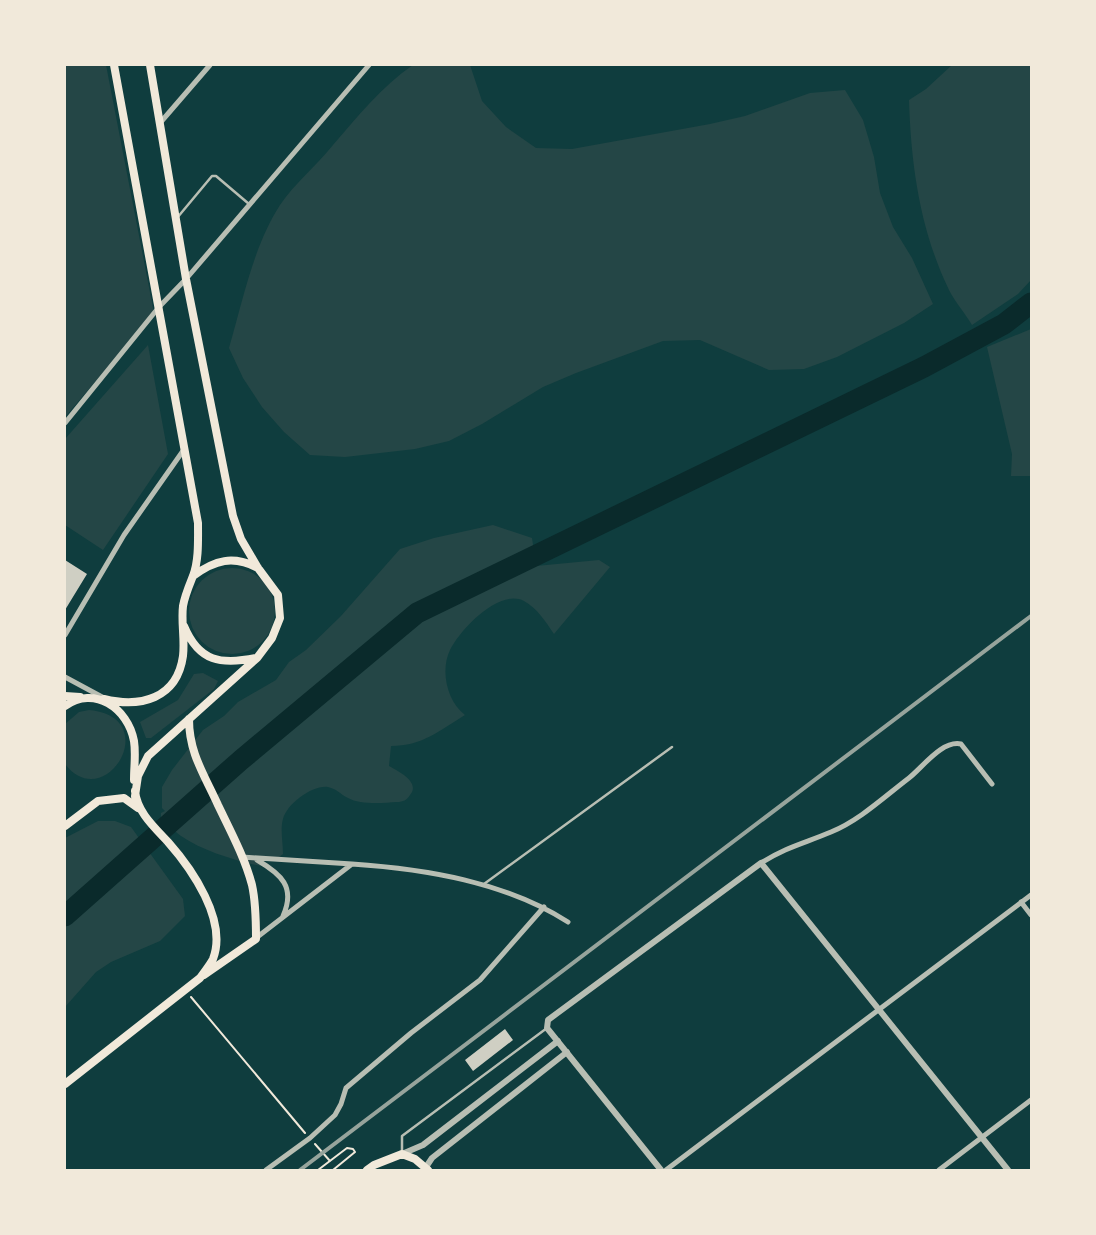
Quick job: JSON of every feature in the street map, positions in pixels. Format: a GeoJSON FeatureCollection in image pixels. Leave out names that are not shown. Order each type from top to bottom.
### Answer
{"type":"FeatureCollection","features":[{"type":"Feature","properties":{"kind":"main road"},"geometry":{"type":"LineString","coordinates":[[65,696],[104,699],[133,704],[156,697],[166,691],[174,681],[181,663],[183,607],[193,576],[198,546],[198,523],[185,448],[114,65]]}},
{"type":"Feature","properties":{"kind":"main road"},"geometry":{"type":"LineString","coordinates":[[136,796],[138,776],[148,756],[257,658],[272,638],[280,618],[278,595],[258,568],[241,539],[233,516],[186,279],[150,65]]}},
{"type":"Feature","properties":{"kind":"main road"},"geometry":{"type":"LineString","coordinates":[[193,576],[207,566],[231,560],[245,562],[258,568]]}},
{"type":"Feature","properties":{"kind":"main road"},"geometry":{"type":"LineString","coordinates":[[183,622],[189,638],[194,644],[200,651],[215,660],[231,663],[257,658]]}},
{"type":"Feature","properties":{"kind":"main road"},"geometry":{"type":"LineString","coordinates":[[65,706],[71,701],[87,698]]}},
{"type":"Feature","properties":{"kind":"main road"},"geometry":{"type":"LineString","coordinates":[[104,699],[116,708],[126,721],[134,738],[136,796],[142,811]]}},
{"type":"Feature","properties":{"kind":"main road"},"geometry":{"type":"LineString","coordinates":[[65,1084],[184,990],[256,939],[256,911],[252,886],[242,857],[198,764],[189,739],[189,719]]}},
{"type":"Feature","properties":{"kind":"main road"},"geometry":{"type":"LineString","coordinates":[[65,826],[98,801],[108,799],[124,798],[133,802],[142,811],[201,885],[210,907],[214,926],[214,952],[213,958],[200,978]]}},
{"type":"Feature","properties":{"kind":"main road"},"geometry":{"type":"LineString","coordinates":[[367,1170],[374,1165],[402,1154],[426,1169]]}},
{"type":"Feature","properties":{"kind":"street"},"geometry":{"type":"LineString","coordinates":[[160,123],[210,65]]}},
{"type":"Feature","properties":{"kind":"street"},"geometry":{"type":"LineString","coordinates":[[65,423],[159,307],[186,279],[369,65]]}},
{"type":"Feature","properties":{"kind":"street"},"geometry":{"type":"LineString","coordinates":[[65,635],[124,535],[185,448]]}},
{"type":"Feature","properties":{"kind":"street"},"geometry":{"type":"LineString","coordinates":[[65,678],[104,699]]}},
{"type":"Feature","properties":{"kind":"street"},"geometry":{"type":"LineString","coordinates":[[661,1170],[547,1028],[548,1020],[762,863],[782,850],[831,832],[857,819],[913,776],[948,745],[961,744],[992,784]]}},
{"type":"Feature","properties":{"kind":"street"},"geometry":{"type":"LineString","coordinates":[[242,857],[389,867],[484,884],[544,907],[568,922]]}},
{"type":"Feature","properties":{"kind":"street"},"geometry":{"type":"LineString","coordinates":[[256,859],[272,869],[283,881],[288,891],[289,903],[282,916]]}},
{"type":"Feature","properties":{"kind":"street"},"geometry":{"type":"LineString","coordinates":[[762,863],[1008,1170]]}},
{"type":"Feature","properties":{"kind":"street"},"geometry":{"type":"LineString","coordinates":[[256,939],[282,916],[352,864]]}},
{"type":"Feature","properties":{"kind":"street"},"geometry":{"type":"LineString","coordinates":[[666,1170],[1031,895]]}},
{"type":"Feature","properties":{"kind":"street"},"geometry":{"type":"LineString","coordinates":[[1021,902],[1031,915]]}},
{"type":"Feature","properties":{"kind":"street"},"geometry":{"type":"LineString","coordinates":[[266,1170],[310,1138],[335,1115],[346,1088],[411,1033],[480,980],[544,907]]}},
{"type":"Feature","properties":{"kind":"street"},"geometry":{"type":"LineString","coordinates":[[402,1154],[423,1145],[558,1041]]}},
{"type":"Feature","properties":{"kind":"street"},"geometry":{"type":"LineString","coordinates":[[426,1169],[432,1158],[567,1052]]}},
{"type":"Feature","properties":{"kind":"street"},"geometry":{"type":"LineString","coordinates":[[939,1170],[1031,1100]]}},
{"type":"Feature","properties":{"kind":"lane"},"geometry":{"type":"LineString","coordinates":[[176,219],[212,176],[216,176],[250,204]]}},
{"type":"Feature","properties":{"kind":"lane"},"geometry":{"type":"LineString","coordinates":[[484,884],[672,747]]}},
{"type":"Feature","properties":{"kind":"lane"},"geometry":{"type":"LineString","coordinates":[[402,1154],[402,1136],[547,1028]]}},
{"type":"Feature","properties":{"kind":"path"},"geometry":{"type":"LineString","coordinates":[[184,990],[330,1161]]}},
{"type":"Feature","properties":{"kind":"path"},"geometry":{"type":"LineString","coordinates":[[318,1170],[347,1148],[353,1149],[355,1152],[353,1156],[334,1170]]}},
{"type":"Feature","properties":{"kind":"path"},"geometry":{"type":"LineString","coordinates":[[339,1166],[341,1170]]}},
{"type":"Feature","properties":{"kind":"shaded area"},"geometry":{"type":"Polygon","coordinates":[[[65,65],[106,65],[154,313],[65,417],[65,65]]]}},
{"type":"Feature","properties":{"kind":"shaded area"},"geometry":{"type":"Polygon","coordinates":[[[413,65],[470,65],[482,101],[506,127],[536,148],[572,149],[710,124],[745,116],[810,93],[845,90],[863,120],[874,157],[880,193],[893,227],[912,258],[933,304],[904,323],[837,357],[804,369],[769,370],[700,340],[663,341],[543,387],[482,424],[449,441],[415,449],[345,457],[310,455],[284,432],[262,407],[243,378],[229,348],[256,256],[280,205],[370,102],[413,65]]]}},
{"type":"Feature","properties":{"kind":"shaded area"},"geometry":{"type":"Polygon","coordinates":[[[952,65],[1031,65],[1031,280],[1018,294],[972,325],[949,290],[931,244],[919,197],[910,124],[909,100],[926,89],[952,65]]]}},
{"type":"Feature","properties":{"kind":"shaded area"},"geometry":{"type":"Polygon","coordinates":[[[1031,329],[1031,476],[1011,476],[1012,454],[987,347],[1031,329]]]}},
{"type":"Feature","properties":{"kind":"shaded area"},"geometry":{"type":"Polygon","coordinates":[[[148,345],[168,454],[103,550],[65,525],[65,439],[148,345]]]}},
{"type":"Feature","properties":{"kind":"shaded area"},"geometry":{"type":"Polygon","coordinates":[[[493,525],[532,538],[536,566],[599,560],[610,567],[554,634],[533,607],[524,601],[514,599],[503,600],[492,606],[481,613],[462,632],[447,658],[446,676],[450,694],[465,715],[421,740],[391,746],[389,766],[411,781],[413,786],[413,790],[408,798],[399,802],[365,803],[353,800],[328,787],[308,792],[289,807],[285,813],[282,827],[283,854],[279,857],[263,860],[270,868],[236,860],[190,842],[161,817],[161,813],[165,811],[162,808],[162,787],[172,770],[203,730],[224,716],[238,702],[276,680],[289,662],[306,650],[341,616],[400,549],[434,538],[493,525]]]}},
{"type":"Feature","properties":{"kind":"shaded area"},"geometry":{"type":"Polygon","coordinates":[[[232,568],[248,571],[256,575],[268,587],[272,595],[275,611],[272,627],[268,635],[256,647],[248,651],[232,654],[216,651],[208,647],[196,635],[192,627],[189,611],[192,595],[196,587],[208,575],[216,571],[232,568]]]}},
{"type":"Feature","properties":{"kind":"shaded area"},"geometry":{"type":"Polygon","coordinates":[[[203,673],[218,681],[214,689],[151,738],[146,738],[140,722],[178,700],[194,674],[203,673]]]}},
{"type":"Feature","properties":{"kind":"shaded area"},"geometry":{"type":"Polygon","coordinates":[[[89,710],[111,716],[123,729],[125,744],[120,759],[110,772],[96,778],[81,777],[65,764],[65,724],[79,712],[89,710]]]}},
{"type":"Feature","properties":{"kind":"shaded area"},"geometry":{"type":"Polygon","coordinates":[[[98,821],[115,821],[131,827],[183,899],[185,916],[160,941],[111,962],[96,972],[65,1007],[65,838],[98,821]]]}},
{"type":"Feature","properties":{"kind":"building"},"geometry":{"type":"Polygon","coordinates":[[[65,560],[87,574],[65,610],[65,560]]]}},
{"type":"Feature","properties":{"kind":"building"},"geometry":{"type":"Polygon","coordinates":[[[505,1029],[513,1040],[473,1071],[465,1060],[505,1029]]]}},
{"type":"Feature","properties":{"kind":"waterway"},"geometry":{"type":"LineString","coordinates":[[65,916],[241,760],[417,613],[924,367],[1004,324],[1031,303]]}},
{"type":"Feature","properties":{"kind":"railway"},"geometry":{"type":"LineString","coordinates":[[300,1170],[1031,616]]}}]}
